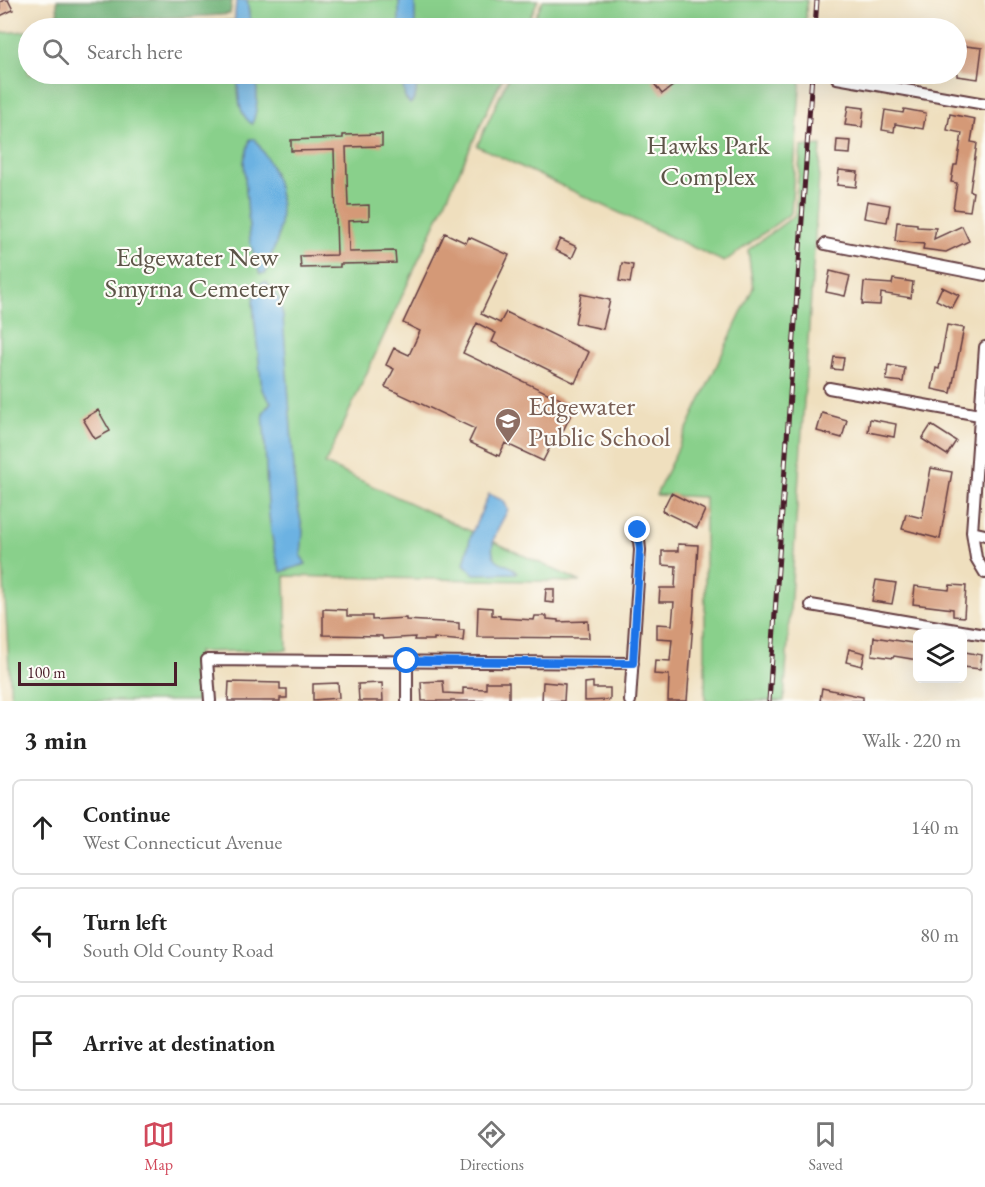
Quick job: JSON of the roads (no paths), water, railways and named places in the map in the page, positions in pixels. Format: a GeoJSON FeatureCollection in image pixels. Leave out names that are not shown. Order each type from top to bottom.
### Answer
{"type":"FeatureCollection","features":[{"type":"Feature","properties":{"kind":"street"},"geometry":{"type":"LineString","coordinates":[[871,84],[985,104]]}},
{"type":"Feature","properties":{"kind":"street"},"geometry":{"type":"LineString","coordinates":[[825,244],[985,275]]}},
{"type":"Feature","properties":{"kind":"street"},"geometry":{"type":"LineString","coordinates":[[985,347],[983,415],[972,532],[976,558],[985,573]]}},
{"type":"Feature","properties":{"kind":"street"},"geometry":{"type":"LineString","coordinates":[[829,388],[983,415]]}},
{"type":"Feature","properties":{"kind":"street"},"geometry":{"type":"LineString","coordinates":[[630,701],[640,550],[638,530]]}},
{"type":"Feature","properties":{"kind":"street"},"geometry":{"type":"LineString","coordinates":[[972,532],[985,535]]}},
{"type":"Feature","properties":{"kind":"street"},"geometry":{"type":"LineString","coordinates":[[811,605],[985,635]]}},
{"type":"Feature","properties":{"kind":"street"},"geometry":{"type":"LineString","coordinates":[[210,701],[207,660],[633,663]]}},
{"type":"Feature","properties":{"kind":"street"},"geometry":{"type":"LineString","coordinates":[[407,661],[407,701]]}},
{"type":"Feature","properties":{"kind":"water"},"geometry":{"type":"Polygon","coordinates":[[[236,0],[247,0],[250,18],[235,18],[236,0]]]}},
{"type":"Feature","properties":{"kind":"water"},"geometry":{"type":"Polygon","coordinates":[[[399,0],[415,0],[415,18],[399,18],[399,0]]]}},
{"type":"Feature","properties":{"kind":"water"},"geometry":{"type":"Polygon","coordinates":[[[237,84],[257,84],[257,105],[252,124],[243,114],[237,84]]]}},
{"type":"Feature","properties":{"kind":"water"},"geometry":{"type":"Polygon","coordinates":[[[403,84],[416,84],[413,101],[410,104],[405,98],[403,84]]]}},
{"type":"Feature","properties":{"kind":"water"},"geometry":{"type":"Polygon","coordinates":[[[250,139],[255,139],[274,174],[281,216],[277,242],[266,273],[260,274],[250,242],[245,178],[244,161],[250,139]]]}},
{"type":"Feature","properties":{"kind":"water"},"geometry":{"type":"Polygon","coordinates":[[[266,282],[280,301],[283,316],[296,497],[303,531],[301,556],[306,564],[281,572],[271,533],[267,493],[263,413],[271,402],[262,390],[253,300],[261,283],[266,282]]]}},
{"type":"Feature","properties":{"kind":"water"},"geometry":{"type":"Polygon","coordinates":[[[489,494],[504,501],[508,510],[495,535],[493,555],[517,573],[474,574],[464,564],[471,535],[489,494]]]}},
{"type":"Feature","properties":{"kind":"railway"},"geometry":{"type":"LineString","coordinates":[[816,18],[817,0]]}},
{"type":"Feature","properties":{"kind":"railway"},"geometry":{"type":"LineString","coordinates":[[769,701],[811,84]]}},
{"type":"Feature","properties":{"kind":"place","name":"Edgewater Public School"},"geometry":{"type":"Point","coordinates":[508,444]}},
{"type":"Feature","properties":{"kind":"park label","name":"Hawks Park Complex"},"geometry":{"type":"Point","coordinates":[708,160]}},
{"type":"Feature","properties":{"kind":"park label","name":"Edgewater New Smyrna Cemetery"},"geometry":{"type":"Point","coordinates":[197,272]}}]}
